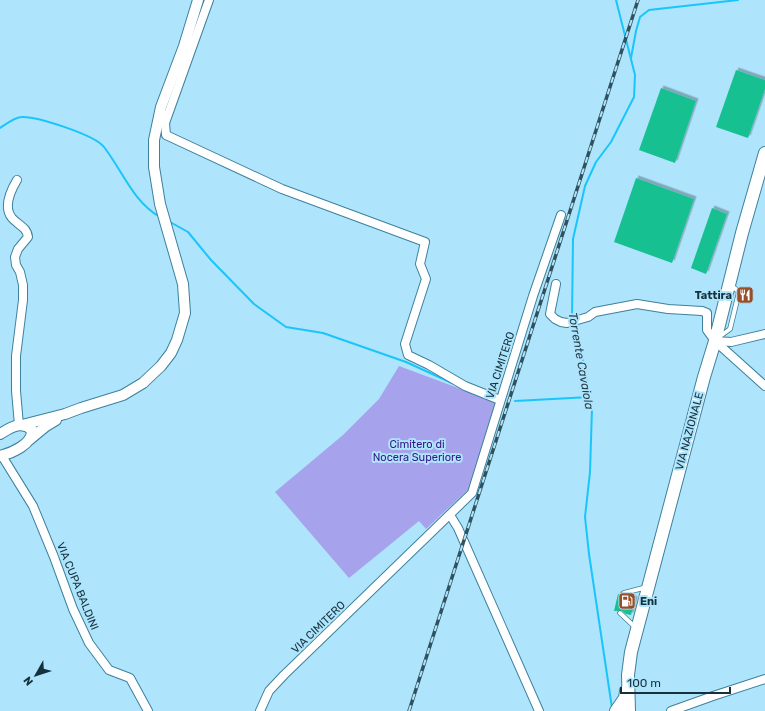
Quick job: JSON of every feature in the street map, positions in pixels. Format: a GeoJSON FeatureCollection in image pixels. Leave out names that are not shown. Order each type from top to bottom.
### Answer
{"type":"FeatureCollection","features":[{"type":"Feature","properties":{"kind":"main road","name":"VIA NAZIONALE"},"geometry":{"type":"LineString","coordinates":[[629,711],[628,664],[704,377],[715,341],[742,233],[765,153]]}},
{"type":"Feature","properties":{"kind":"main road"},"geometry":{"type":"LineString","coordinates":[[616,711],[625,698],[628,686]]}},
{"type":"Feature","properties":{"kind":"street"},"geometry":{"type":"LineString","coordinates":[[0,434],[20,425],[65,414],[123,395],[150,377],[171,353],[182,326],[185,313],[185,302],[183,284],[160,204],[154,167],[154,140],[161,107],[184,46],[198,0]]}},
{"type":"Feature","properties":{"kind":"street"},"geometry":{"type":"LineString","coordinates":[[209,0],[165,123],[166,135],[282,189],[425,242],[420,264],[426,279],[405,344],[408,355],[429,365],[465,386],[500,400]]}},
{"type":"Feature","properties":{"kind":"street"},"geometry":{"type":"LineString","coordinates":[[18,180],[14,186],[7,206],[12,218],[26,230],[28,237],[18,249],[15,257],[16,265],[20,272],[23,285],[23,300],[16,356],[16,392],[20,425]]}},
{"type":"Feature","properties":{"kind":"street","name":"VIA CIMITERO"},"geometry":{"type":"LineString","coordinates":[[260,711],[269,691],[284,675],[472,493],[533,296],[561,215]]}},
{"type":"Feature","properties":{"kind":"street"},"geometry":{"type":"LineString","coordinates":[[556,284],[550,314],[561,322],[571,322],[588,317],[595,312],[637,304],[668,309],[702,311],[707,314],[707,330],[715,341],[765,386]]}},
{"type":"Feature","properties":{"kind":"street"},"geometry":{"type":"LineString","coordinates":[[715,341],[731,342],[765,334]]}},
{"type":"Feature","properties":{"kind":"street"},"geometry":{"type":"LineString","coordinates":[[1,456],[21,447],[46,426],[65,414]]}},
{"type":"Feature","properties":{"kind":"street"},"geometry":{"type":"LineString","coordinates":[[20,425],[28,426],[32,430],[32,434],[28,442]]}},
{"type":"Feature","properties":{"kind":"street","name":"VIA CUPA BALDINI"},"geometry":{"type":"LineString","coordinates":[[1,456],[32,506],[54,557],[73,609],[89,642],[109,670],[130,678],[148,711]]}},
{"type":"Feature","properties":{"kind":"street"},"geometry":{"type":"LineString","coordinates":[[450,515],[458,528],[539,711]]}},
{"type":"Feature","properties":{"kind":"street"},"geometry":{"type":"LineString","coordinates":[[671,711],[765,680]]}},
{"type":"Feature","properties":{"kind":"lane"},"geometry":{"type":"LineString","coordinates":[[624,593],[649,586]]}},
{"type":"Feature","properties":{"kind":"lane"},"geometry":{"type":"LineString","coordinates":[[620,613],[637,630]]}},
{"type":"Feature","properties":{"kind":"green space","name":"Cimitero di Nocera Superiore"},"geometry":{"type":"Polygon","coordinates":[[[399,366],[493,401],[496,404],[473,485],[426,529],[419,521],[349,578],[275,492],[343,435],[379,399],[399,366]]]}},
{"type":"Feature","properties":{"kind":"building"},"geometry":{"type":"Polygon","coordinates":[[[736,70],[765,80],[765,89],[748,138],[716,127],[736,70]]]}},
{"type":"Feature","properties":{"kind":"building"},"geometry":{"type":"Polygon","coordinates":[[[661,88],[696,101],[675,163],[639,150],[661,88]]]}},
{"type":"Feature","properties":{"kind":"building"},"geometry":{"type":"Polygon","coordinates":[[[636,178],[694,199],[672,263],[614,242],[636,178]]]}},
{"type":"Feature","properties":{"kind":"building"},"geometry":{"type":"Polygon","coordinates":[[[712,208],[727,214],[706,274],[691,268],[712,208]]]}},
{"type":"Feature","properties":{"kind":"building"},"geometry":{"type":"Polygon","coordinates":[[[618,594],[635,599],[631,615],[626,614],[621,610],[614,611],[618,594]]]}},
{"type":"Feature","properties":{"kind":"waterway","name":"Torrente Cavaiola"},"geometry":{"type":"LineString","coordinates":[[572,318],[573,239],[585,186],[596,162],[611,142],[634,97],[635,75],[616,0]]}},
{"type":"Feature","properties":{"kind":"waterway"},"geometry":{"type":"LineString","coordinates":[[631,58],[640,17],[649,10],[738,0]]}},
{"type":"Feature","properties":{"kind":"waterway"},"geometry":{"type":"LineString","coordinates":[[0,128],[16,118],[22,117],[65,127],[98,142],[104,147],[142,203],[160,217]]}},
{"type":"Feature","properties":{"kind":"waterway"},"geometry":{"type":"LineString","coordinates":[[170,222],[188,232],[211,260],[254,304],[286,327],[323,333],[406,362],[452,383]]}},
{"type":"Feature","properties":{"kind":"waterway","name":"Torrente Cavaiola"},"geometry":{"type":"LineString","coordinates":[[573,323],[585,369],[592,408],[590,472],[585,517],[589,554],[612,708]]}},
{"type":"Feature","properties":{"kind":"waterway"},"geometry":{"type":"LineString","coordinates":[[515,401],[590,397]]}},
{"type":"Feature","properties":{"kind":"railway"},"geometry":{"type":"LineString","coordinates":[[409,711],[638,0]]}},
{"type":"Feature","properties":{"kind":"place","name":"Tattira"},"geometry":{"type":"Point","coordinates":[745,295]}},
{"type":"Feature","properties":{"kind":"place","name":"Eni"},"geometry":{"type":"Point","coordinates":[627,601]}}]}
